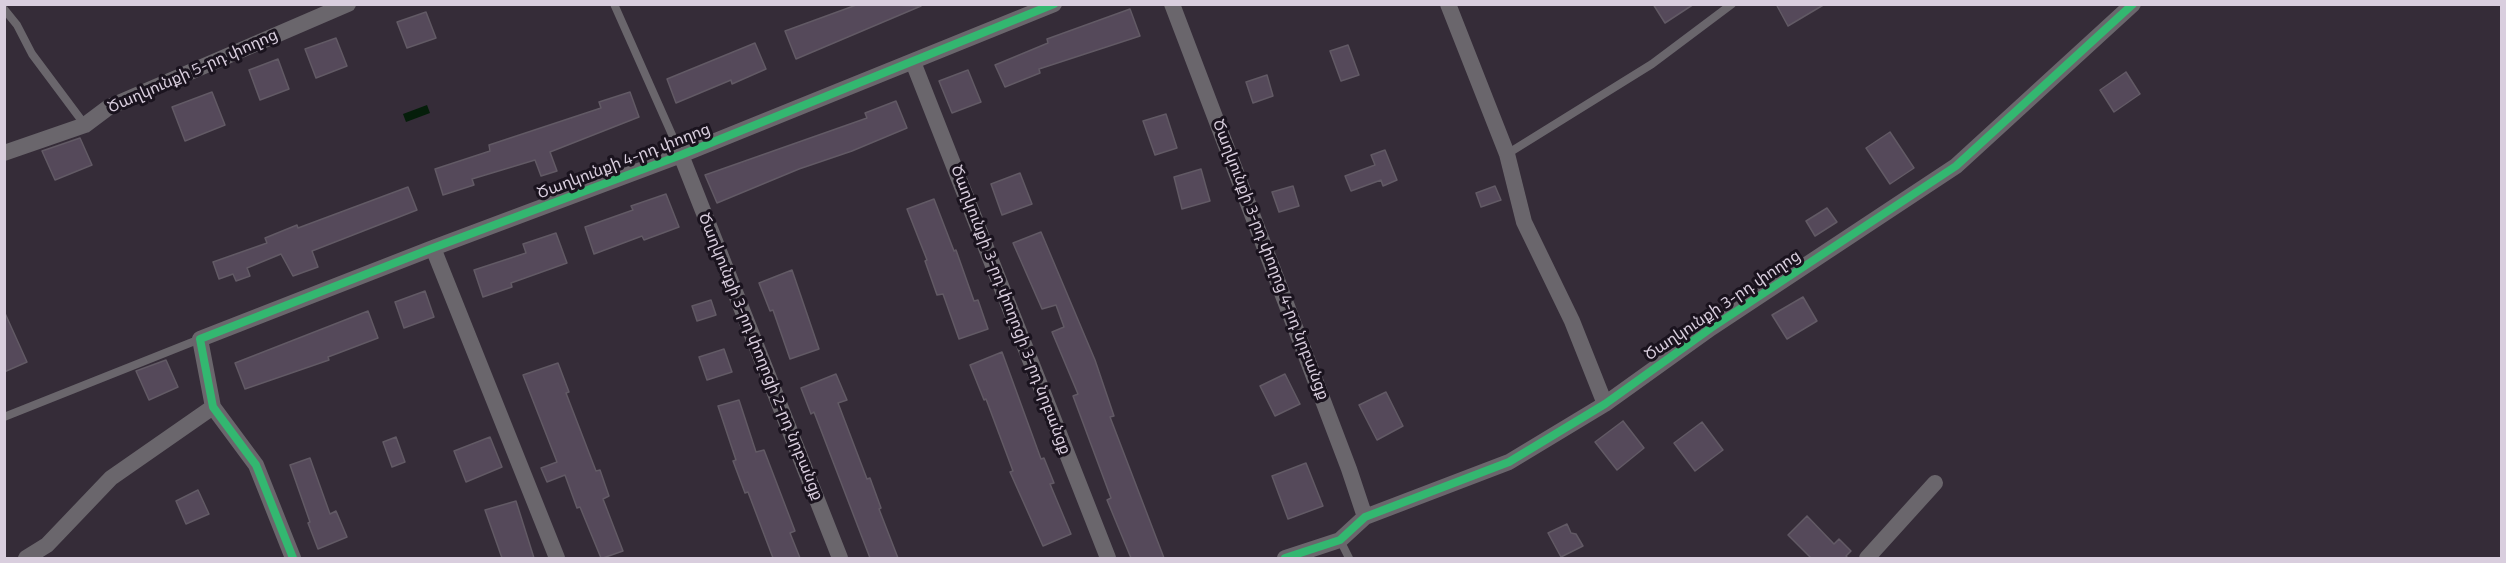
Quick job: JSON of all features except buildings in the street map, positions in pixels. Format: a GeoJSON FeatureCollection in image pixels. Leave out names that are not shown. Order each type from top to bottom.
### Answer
{"type":"FeatureCollection","features":[{"type":"Feature","properties":{"kind":"street","name":"Ծաղկունքի 5-րդ փողոց"},"geometry":{"type":"LineString","coordinates":[[4,153],[86,125],[109,107],[348,4]]}},
{"type":"Feature","properties":{"kind":"street","name":"Ծաղկունքի 4-րդ փողոց"},"geometry":{"type":"LineString","coordinates":[[201,339],[433,248],[681,155],[1054,4]]}},
{"type":"Feature","properties":{"kind":"street","name":"Ծաղկունքի 3-րդ փողոց 4-րդ նրբանցք"},"geometry":{"type":"LineString","coordinates":[[1172,4],[1349,469],[1365,517]]}},
{"type":"Feature","properties":{"kind":"street"},"geometry":{"type":"LineString","coordinates":[[1448,4],[1507,154],[1524,222],[1572,321],[1605,404]]}},
{"type":"Feature","properties":{"kind":"street","name":"Ծաղկունքի 3-րդ փողոց"},"geometry":{"type":"LineString","coordinates":[[1285,558],[1340,540],[1365,517],[1509,462],[1605,404],[1711,328],[1956,166],[2133,4]]}},
{"type":"Feature","properties":{"kind":"street","name":"Ծաղկունքի 3-րդ փողոցի 3-րդ նրբանցք"},"geometry":{"type":"LineString","coordinates":[[912,62],[1108,558]]}},
{"type":"Feature","properties":{"kind":"street","name":"Ծաղկունքի 3-րդ փողոցի 2-րդ նրբանցք"},"geometry":{"type":"LineString","coordinates":[[681,155],[840,558]]}},
{"type":"Feature","properties":{"kind":"street"},"geometry":{"type":"LineString","coordinates":[[433,248],[557,558]]}},
{"type":"Feature","properties":{"kind":"street"},"geometry":{"type":"LineString","coordinates":[[201,339],[213,407],[256,465],[293,558]]}},
{"type":"Feature","properties":{"kind":"street"},"geometry":{"type":"LineString","coordinates":[[26,558],[47,545],[111,478],[213,407]]}},
{"type":"Feature","properties":{"kind":"street"},"geometry":{"type":"LineString","coordinates":[[1867,558],[1935,483]]}},
{"type":"Feature","properties":{"kind":"lane"},"geometry":{"type":"LineString","coordinates":[[614,4],[681,155]]}},
{"type":"Feature","properties":{"kind":"lane"},"geometry":{"type":"LineString","coordinates":[[1507,154],[1652,64],[1732,4]]}},
{"type":"Feature","properties":{"kind":"lane"},"geometry":{"type":"LineString","coordinates":[[4,9],[17,25],[32,54],[86,125]]}},
{"type":"Feature","properties":{"kind":"lane"},"geometry":{"type":"LineString","coordinates":[[4,417],[201,339]]}},
{"type":"Feature","properties":{"kind":"lane"},"geometry":{"type":"LineString","coordinates":[[1340,540],[1349,558]]}},
{"type":"Feature","properties":{"kind":"shaded area"},"geometry":{"type":"Polygon","coordinates":[[[427,105],[430,113],[406,122],[403,114],[427,105]]]}},
{"type":"Feature","properties":{"kind":"cycle path"},"geometry":{"type":"LineString","coordinates":[[293,558],[256,465],[213,407],[200,339],[681,155],[1054,4]]}},
{"type":"Feature","properties":{"kind":"cycle path"},"geometry":{"type":"LineString","coordinates":[[1285,558],[1340,540],[1365,517],[1509,462],[1605,404],[1711,328],[1956,166],[2133,4]]}}]}
